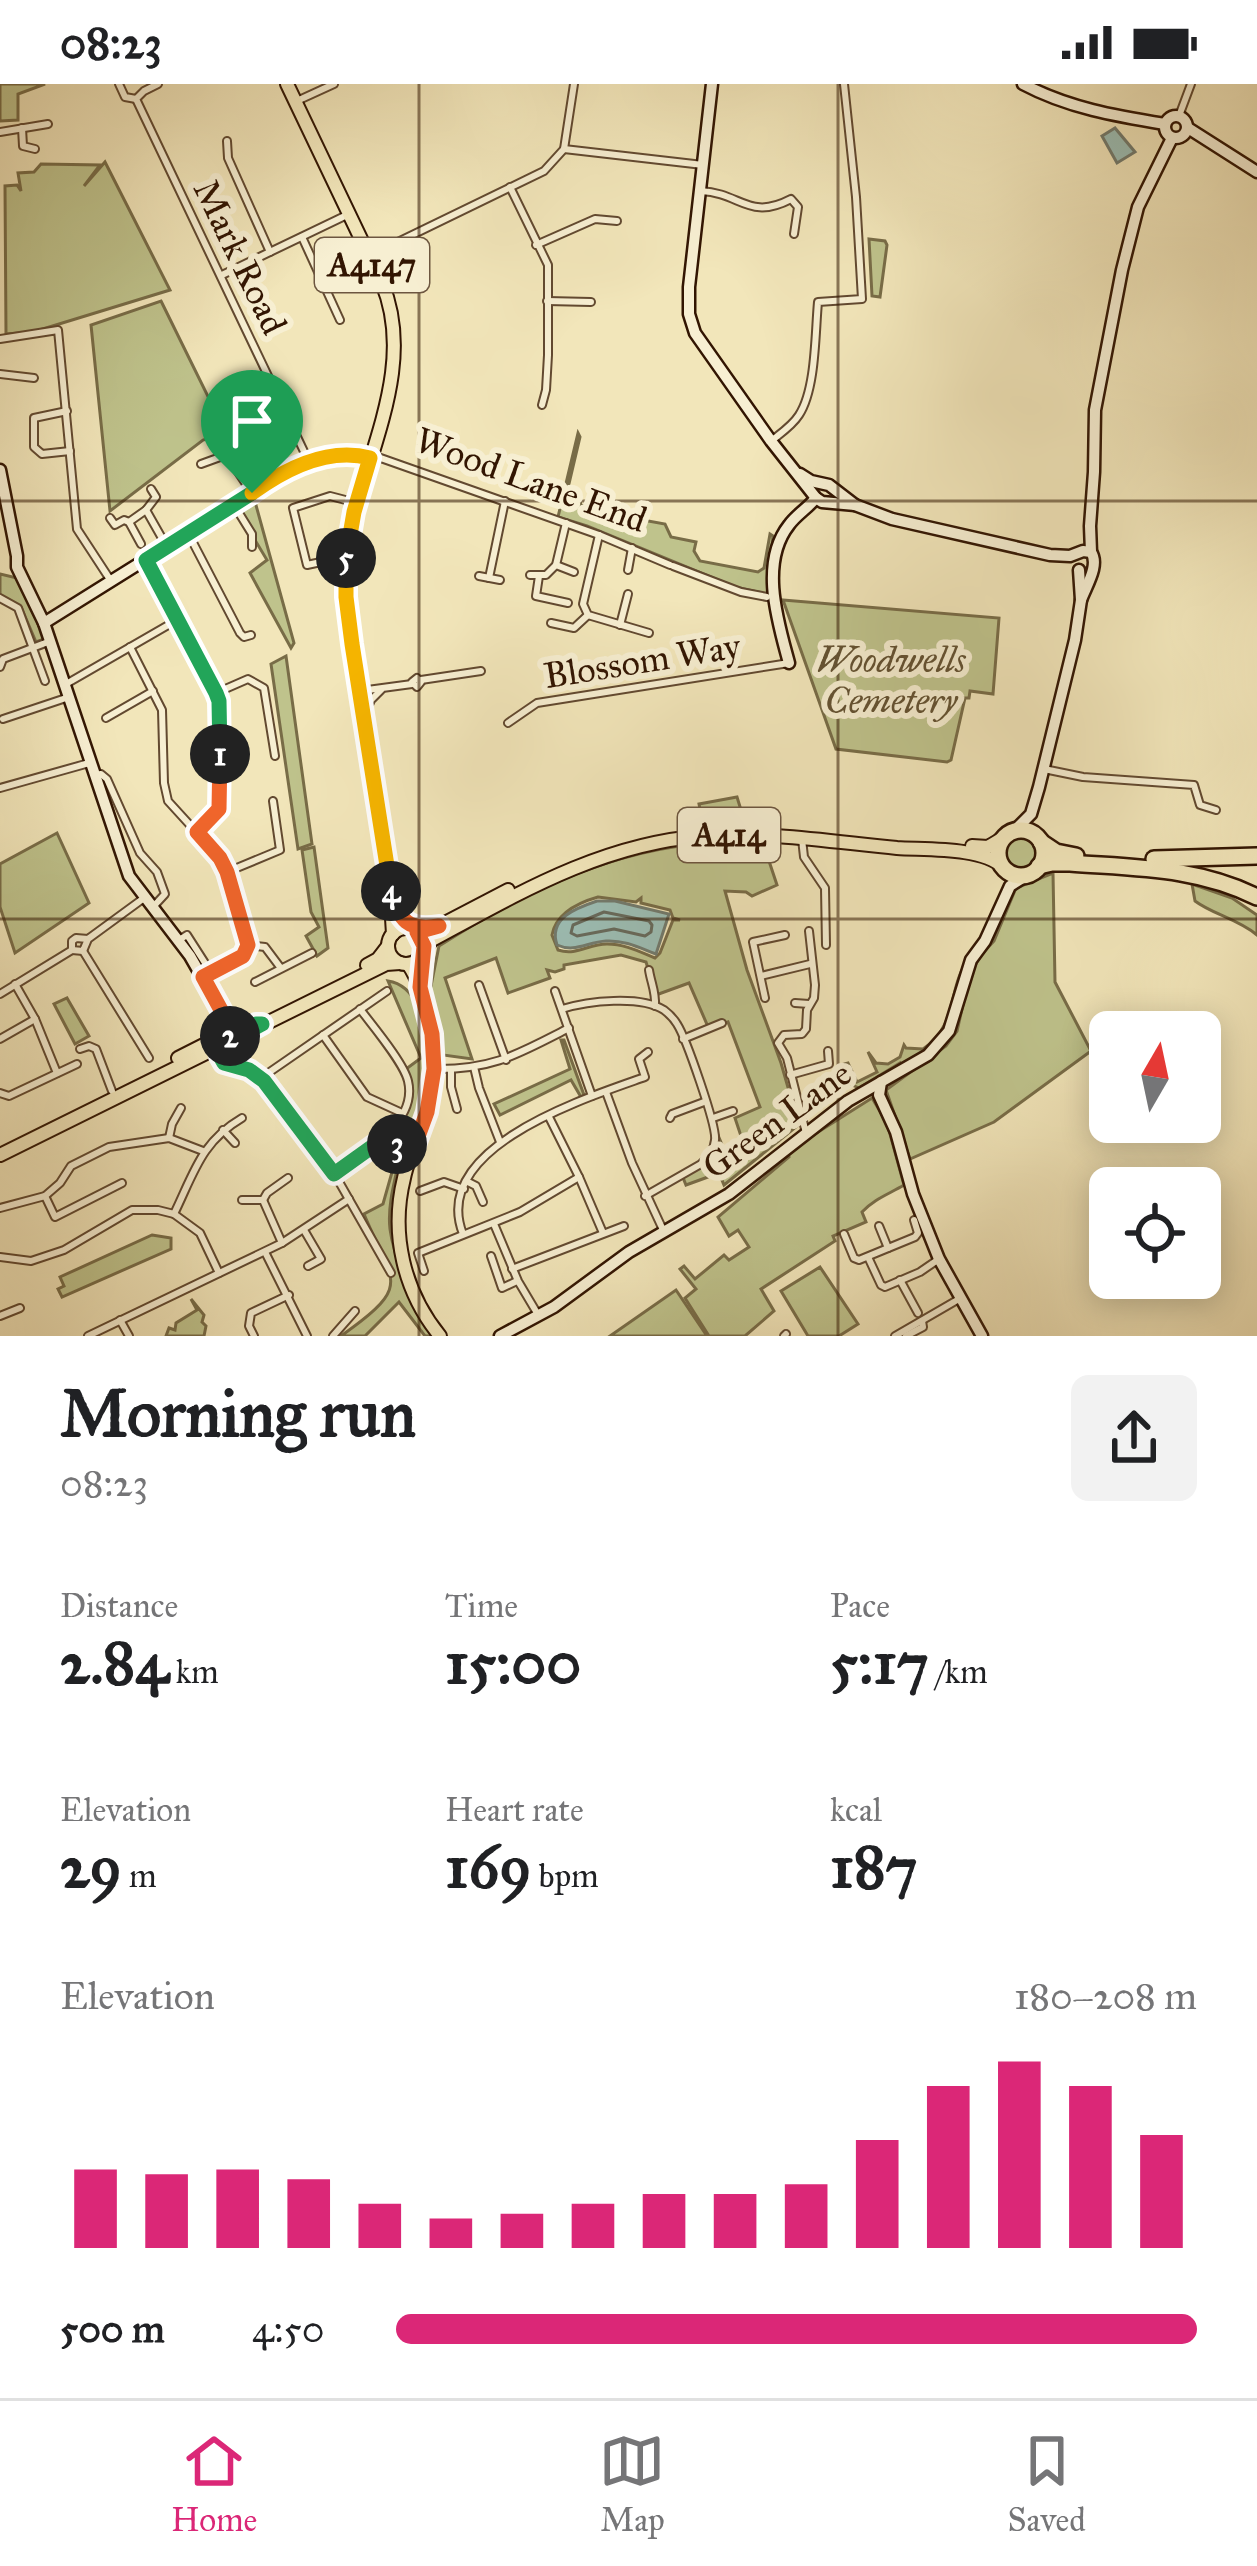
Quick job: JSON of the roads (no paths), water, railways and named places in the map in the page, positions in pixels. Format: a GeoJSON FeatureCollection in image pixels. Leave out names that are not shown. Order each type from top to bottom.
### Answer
{"type":"FeatureCollection","features":[{"type":"Feature","properties":{"kind":"highway"},"geometry":{"type":"LineString","coordinates":[[1257,860],[1169,864],[1053,862],[1022,875],[1007,875],[998,856],[1008,835],[1027,831],[1065,854],[1169,864],[1257,898]]}},
{"type":"Feature","properties":{"kind":"highway"},"geometry":{"type":"LineString","coordinates":[[1034,870],[1044,852],[1039,840]]}},
{"type":"Feature","properties":{"kind":"highway"},"geometry":{"type":"LineString","coordinates":[[1169,864],[1257,846]]}},
{"type":"Feature","properties":{"kind":"main road","name":"A4147"},"geometry":{"type":"LineString","coordinates":[[287,84],[387,296],[396,345],[391,384],[345,563],[346,597],[401,935]]}},
{"type":"Feature","properties":{"kind":"main road","name":"A414"},"geometry":{"type":"LineString","coordinates":[[259,1022],[378,959],[401,935],[439,926],[558,864],[617,844],[717,828],[982,847],[1008,835]]}},
{"type":"Feature","properties":{"kind":"main road","name":"A414"},"geometry":{"type":"LineString","coordinates":[[423,952],[432,940],[562,871],[619,852],[703,836],[750,835],[984,856],[1007,875]]}},
{"type":"Feature","properties":{"kind":"main road"},"geometry":{"type":"LineString","coordinates":[[393,897],[407,924],[439,926]]}},
{"type":"Feature","properties":{"kind":"main road"},"geometry":{"type":"LineString","coordinates":[[420,987],[404,963],[391,956],[401,935],[423,952]]}},
{"type":"Feature","properties":{"kind":"main road"},"geometry":{"type":"LineString","coordinates":[[404,963],[423,952]]}},
{"type":"Feature","properties":{"kind":"main road"},"geometry":{"type":"LineString","coordinates":[[423,952],[420,987],[432,1034],[434,1069],[427,1112],[404,1179],[398,1234],[422,1313],[440,1336]]}},
{"type":"Feature","properties":{"kind":"main road","name":"A414"},"geometry":{"type":"LineString","coordinates":[[0,1155],[203,1049],[226,1031],[259,1022],[386,964],[404,963]]}},
{"type":"Feature","properties":{"kind":"main road"},"geometry":{"type":"LineString","coordinates":[[359,978],[382,970],[398,971],[410,980],[425,1008]]}},
{"type":"Feature","properties":{"kind":"main road","name":"A414"},"geometry":{"type":"LineString","coordinates":[[0,1146],[203,1049]]}},
{"type":"Feature","properties":{"kind":"street"},"geometry":{"type":"LineString","coordinates":[[118,84],[124,97],[136,99],[158,84]]}},
{"type":"Feature","properties":{"kind":"street"},"geometry":{"type":"LineString","coordinates":[[296,102],[334,84]]}},
{"type":"Feature","properties":{"kind":"street"},"geometry":{"type":"LineString","coordinates":[[368,257],[544,171],[564,149],[574,84]]}},
{"type":"Feature","properties":{"kind":"street"},"geometry":{"type":"LineString","coordinates":[[712,84],[688,287],[689,314],[695,333],[771,441],[823,495],[892,520],[1082,561]]}},
{"type":"Feature","properties":{"kind":"street"},"geometry":{"type":"LineString","coordinates":[[771,441],[794,423],[804,406],[818,302],[862,298],[844,84]]}},
{"type":"Feature","properties":{"kind":"street"},"geometry":{"type":"LineString","coordinates":[[1023,84],[1104,114],[1165,124]]}},
{"type":"Feature","properties":{"kind":"street"},"geometry":{"type":"LineString","coordinates":[[1179,116],[1191,84]]}},
{"type":"Feature","properties":{"kind":"street","name":"Mark Road"},"geometry":{"type":"LineString","coordinates":[[136,99],[309,462]]}},
{"type":"Feature","properties":{"kind":"street"},"geometry":{"type":"LineString","coordinates":[[1179,116],[1188,128],[1182,137],[1172,138],[1165,124],[1179,116]]}},
{"type":"Feature","properties":{"kind":"street"},"geometry":{"type":"LineString","coordinates":[[0,131],[48,124]]}},
{"type":"Feature","properties":{"kind":"street"},"geometry":{"type":"LineString","coordinates":[[22,128],[23,146],[35,149]]}},
{"type":"Feature","properties":{"kind":"street"},"geometry":{"type":"LineString","coordinates":[[1188,128],[1257,172]]}},
{"type":"Feature","properties":{"kind":"street"},"geometry":{"type":"LineString","coordinates":[[1008,835],[1031,814],[1075,640],[1090,526],[1095,410],[1125,251],[1143,194],[1172,138]]}},
{"type":"Feature","properties":{"kind":"street"},"geometry":{"type":"LineString","coordinates":[[227,141],[228,158],[270,252]]}},
{"type":"Feature","properties":{"kind":"street"},"geometry":{"type":"LineString","coordinates":[[564,149],[703,165]]}},
{"type":"Feature","properties":{"kind":"street"},"geometry":{"type":"LineString","coordinates":[[510,187],[548,265],[542,405]]}},
{"type":"Feature","properties":{"kind":"street"},"geometry":{"type":"LineString","coordinates":[[700,191],[723,193],[758,209],[791,199],[798,207],[794,234]]}},
{"type":"Feature","properties":{"kind":"street"},"geometry":{"type":"LineString","coordinates":[[221,275],[349,214]]}},
{"type":"Feature","properties":{"kind":"street"},"geometry":{"type":"LineString","coordinates":[[536,245],[595,219],[617,221]]}},
{"type":"Feature","properties":{"kind":"street"},"geometry":{"type":"LineString","coordinates":[[302,237],[340,320]]}},
{"type":"Feature","properties":{"kind":"street"},"geometry":{"type":"LineString","coordinates":[[548,301],[591,302]]}},
{"type":"Feature","properties":{"kind":"street"},"geometry":{"type":"LineString","coordinates":[[0,340],[58,330],[77,530],[112,581]]}},
{"type":"Feature","properties":{"kind":"street"},"geometry":{"type":"LineString","coordinates":[[0,374],[34,379]]}},
{"type":"Feature","properties":{"kind":"street"},"geometry":{"type":"LineString","coordinates":[[67,411],[34,418],[34,447],[42,454],[70,451]]}},
{"type":"Feature","properties":{"kind":"street"},"geometry":{"type":"LineString","coordinates":[[268,436],[287,473]]}},
{"type":"Feature","properties":{"kind":"street","name":"Wood Lane End"},"geometry":{"type":"LineString","coordinates":[[44,623],[252,493],[309,462],[335,455],[370,456],[599,535],[741,592],[766,597]]}},
{"type":"Feature","properties":{"kind":"street"},"geometry":{"type":"LineString","coordinates":[[202,464],[223,456],[230,460],[252,493]]}},
{"type":"Feature","properties":{"kind":"street"},"geometry":{"type":"LineString","coordinates":[[0,470],[17,568],[44,623],[128,876],[207,975],[226,1031],[220,1054],[224,1063]]}},
{"type":"Feature","properties":{"kind":"street"},"geometry":{"type":"LineString","coordinates":[[129,522],[157,497],[152,489]]}},
{"type":"Feature","properties":{"kind":"street"},"geometry":{"type":"LineString","coordinates":[[789,663],[773,583],[780,539],[800,514],[815,510],[823,495]]}},
{"type":"Feature","properties":{"kind":"street"},"geometry":{"type":"LineString","coordinates":[[345,563],[307,566],[293,508],[330,496],[357,503]]}},
{"type":"Feature","properties":{"kind":"street"},"geometry":{"type":"LineString","coordinates":[[489,578],[506,501]]}},
{"type":"Feature","properties":{"kind":"street"},"geometry":{"type":"LineString","coordinates":[[234,505],[252,534],[252,547]]}},
{"type":"Feature","properties":{"kind":"street"},"geometry":{"type":"LineString","coordinates":[[146,510],[167,547]]}},
{"type":"Feature","properties":{"kind":"street"},"geometry":{"type":"LineString","coordinates":[[110,518],[115,525],[129,522],[141,544]]}},
{"type":"Feature","properties":{"kind":"street"},"geometry":{"type":"LineString","coordinates":[[566,523],[556,565],[546,575],[535,576],[536,596],[568,603]]}},
{"type":"Feature","properties":{"kind":"street"},"geometry":{"type":"LineString","coordinates":[[188,533],[240,633],[244,638],[250,634]]}},
{"type":"Feature","properties":{"kind":"street"},"geometry":{"type":"LineString","coordinates":[[599,535],[583,604],[588,615],[649,633]]}},
{"type":"Feature","properties":{"kind":"street"},"geometry":{"type":"LineString","coordinates":[[628,570],[632,548]]}},
{"type":"Feature","properties":{"kind":"street"},"geometry":{"type":"LineString","coordinates":[[146,560],[219,701],[220,802],[214,817],[197,832]]}},
{"type":"Feature","properties":{"kind":"street"},"geometry":{"type":"LineString","coordinates":[[556,565],[574,572]]}},
{"type":"Feature","properties":{"kind":"street"},"geometry":{"type":"LineString","coordinates":[[0,570],[17,568]]}},
{"type":"Feature","properties":{"kind":"street"},"geometry":{"type":"LineString","coordinates":[[479,576],[500,580]]}},
{"type":"Feature","properties":{"kind":"street"},"geometry":{"type":"LineString","coordinates":[[620,625],[628,594]]}},
{"type":"Feature","properties":{"kind":"street"},"geometry":{"type":"LineString","coordinates":[[0,598],[18,608],[45,681]]}},
{"type":"Feature","properties":{"kind":"street"},"geometry":{"type":"LineString","coordinates":[[551,623],[574,628],[588,615]]}},
{"type":"Feature","properties":{"kind":"street"},"geometry":{"type":"LineString","coordinates":[[3,719],[67,691],[177,620]]}},
{"type":"Feature","properties":{"kind":"street"},"geometry":{"type":"LineString","coordinates":[[1,660],[50,641]]}},
{"type":"Feature","properties":{"kind":"street"},"geometry":{"type":"LineString","coordinates":[[130,647],[161,710],[169,801],[220,858],[248,945],[243,956],[207,975]]}},
{"type":"Feature","properties":{"kind":"street","name":"Blossom Way"},"geometry":{"type":"LineString","coordinates":[[508,723],[537,703],[789,663]]}},
{"type":"Feature","properties":{"kind":"street"},"geometry":{"type":"LineString","coordinates":[[363,690],[481,670]]}},
{"type":"Feature","properties":{"kind":"street"},"geometry":{"type":"LineString","coordinates":[[216,693],[248,680],[264,688],[275,755]]}},
{"type":"Feature","properties":{"kind":"street"},"geometry":{"type":"LineString","coordinates":[[367,713],[371,700],[384,687]]}},
{"type":"Feature","properties":{"kind":"street"},"geometry":{"type":"LineString","coordinates":[[106,718],[153,691]]}},
{"type":"Feature","properties":{"kind":"street"},"geometry":{"type":"LineString","coordinates":[[0,788],[93,769],[107,779],[140,853],[157,872],[165,894],[88,939],[76,938],[72,950]]}},
{"type":"Feature","properties":{"kind":"street"},"geometry":{"type":"LineString","coordinates":[[1043,770],[1194,785],[1200,805],[1216,810]]}},
{"type":"Feature","properties":{"kind":"street"},"geometry":{"type":"LineString","coordinates":[[227,872],[280,850],[273,800]]}},
{"type":"Feature","properties":{"kind":"street"},"geometry":{"type":"LineString","coordinates":[[1031,814],[1039,840]]}},
{"type":"Feature","properties":{"kind":"street"},"geometry":{"type":"LineString","coordinates":[[802,839],[804,857],[825,888],[826,945]]}},
{"type":"Feature","properties":{"kind":"street","name":"Green Lane"},"geometry":{"type":"LineString","coordinates":[[501,1336],[538,1316],[628,1252],[730,1194],[806,1132],[928,1054],[949,1031],[971,960],[985,941],[1007,875]]}},
{"type":"Feature","properties":{"kind":"street"},"geometry":{"type":"LineString","coordinates":[[806,1132],[787,1058],[778,1043],[784,1035],[802,1034],[806,1029],[815,985],[809,931]]}},
{"type":"Feature","properties":{"kind":"street"},"geometry":{"type":"LineString","coordinates":[[766,998],[753,942],[785,935]]}},
{"type":"Feature","properties":{"kind":"street"},"geometry":{"type":"LineString","coordinates":[[83,951],[88,939]]}},
{"type":"Feature","properties":{"kind":"street"},"geometry":{"type":"LineString","coordinates":[[248,945],[265,947],[280,968]]}},
{"type":"Feature","properties":{"kind":"street"},"geometry":{"type":"LineString","coordinates":[[0,994],[72,950],[83,951]]}},
{"type":"Feature","properties":{"kind":"street"},"geometry":{"type":"LineString","coordinates":[[83,951],[149,1058]]}},
{"type":"Feature","properties":{"kind":"street"},"geometry":{"type":"LineString","coordinates":[[255,982],[312,953]]}},
{"type":"Feature","properties":{"kind":"street"},"geometry":{"type":"LineString","coordinates":[[761,976],[812,964]]}},
{"type":"Feature","properties":{"kind":"street"},"geometry":{"type":"LineString","coordinates":[[649,970],[655,1006]]}},
{"type":"Feature","properties":{"kind":"street"},"geometry":{"type":"LineString","coordinates":[[15,985],[58,1072]]}},
{"type":"Feature","properties":{"kind":"street"},"geometry":{"type":"LineString","coordinates":[[479,985],[506,1060]]}},
{"type":"Feature","properties":{"kind":"street"},"geometry":{"type":"LineString","coordinates":[[261,1078],[386,991]]}},
{"type":"Feature","properties":{"kind":"street"},"geometry":{"type":"LineString","coordinates":[[555,991],[592,1096]]}},
{"type":"Feature","properties":{"kind":"street"},"geometry":{"type":"LineString","coordinates":[[562,1009],[597,1000],[655,1006],[672,1017],[683,1039],[712,1119],[715,1141],[708,1158],[645,1196]]}},
{"type":"Feature","properties":{"kind":"street"},"geometry":{"type":"LineString","coordinates":[[795,1004],[809,1004]]}},
{"type":"Feature","properties":{"kind":"street"},"geometry":{"type":"LineString","coordinates":[[334,1174],[387,1136],[402,1113],[409,1090],[406,1073],[360,1009]]}},
{"type":"Feature","properties":{"kind":"street"},"geometry":{"type":"LineString","coordinates":[[0,1039],[35,1019]]}},
{"type":"Feature","properties":{"kind":"street"},"geometry":{"type":"LineString","coordinates":[[226,1031],[233,1025],[259,1022]]}},
{"type":"Feature","properties":{"kind":"street"},"geometry":{"type":"LineString","coordinates":[[683,1039],[722,1023]]}},
{"type":"Feature","properties":{"kind":"street"},"geometry":{"type":"LineString","coordinates":[[434,1069],[506,1060],[569,1028]]}},
{"type":"Feature","properties":{"kind":"street"},"geometry":{"type":"LineString","coordinates":[[323,1035],[367,1096],[402,1113]]}},
{"type":"Feature","properties":{"kind":"street"},"geometry":{"type":"LineString","coordinates":[[80,1049],[96,1049],[112,1090]]}},
{"type":"Feature","properties":{"kind":"street"},"geometry":{"type":"LineString","coordinates":[[203,1049],[224,1063],[249,1070],[280,1099],[334,1174],[391,1273]]}},
{"type":"Feature","properties":{"kind":"street"},"geometry":{"type":"LineString","coordinates":[[790,1076],[829,1064],[828,1051]]}},
{"type":"Feature","properties":{"kind":"street"},"geometry":{"type":"LineString","coordinates":[[463,1234],[456,1213],[478,1162],[500,1142],[548,1117],[645,1077],[639,1059],[648,1052]]}},
{"type":"Feature","properties":{"kind":"street"},"geometry":{"type":"LineString","coordinates":[[0,1093],[9,1096],[77,1064]]}},
{"type":"Feature","properties":{"kind":"street"},"geometry":{"type":"LineString","coordinates":[[475,1067],[500,1142]]}},
{"type":"Feature","properties":{"kind":"street"},"geometry":{"type":"LineString","coordinates":[[451,1069],[457,1109]]}},
{"type":"Feature","properties":{"kind":"street"},"geometry":{"type":"LineString","coordinates":[[875,1089],[896,1132],[914,1196],[939,1258],[982,1336]]}},
{"type":"Feature","properties":{"kind":"street"},"geometry":{"type":"LineString","coordinates":[[606,1091],[645,1196],[664,1232]]}},
{"type":"Feature","properties":{"kind":"street"},"geometry":{"type":"LineString","coordinates":[[670,1118],[704,1102]]}},
{"type":"Feature","properties":{"kind":"street"},"geometry":{"type":"LineString","coordinates":[[169,1138],[181,1108]]}},
{"type":"Feature","properties":{"kind":"street"},"geometry":{"type":"LineString","coordinates":[[712,1119],[733,1111]]}},
{"type":"Feature","properties":{"kind":"street"},"geometry":{"type":"LineString","coordinates":[[548,1117],[603,1233]]}},
{"type":"Feature","properties":{"kind":"street"},"geometry":{"type":"LineString","coordinates":[[175,1214],[203,1150],[242,1118]]}},
{"type":"Feature","properties":{"kind":"street"},"geometry":{"type":"LineString","coordinates":[[224,1130],[235,1143]]}},
{"type":"Feature","properties":{"kind":"street"},"geometry":{"type":"LineString","coordinates":[[387,1136],[412,1153]]}},
{"type":"Feature","properties":{"kind":"street"},"geometry":{"type":"LineString","coordinates":[[0,1208],[45,1196],[71,1166],[109,1147],[169,1138],[203,1150]]}},
{"type":"Feature","properties":{"kind":"street"},"geometry":{"type":"LineString","coordinates":[[424,1271],[418,1252],[494,1224],[579,1177]]}},
{"type":"Feature","properties":{"kind":"street"},"geometry":{"type":"LineString","coordinates":[[263,1200],[287,1178]]}},
{"type":"Feature","properties":{"kind":"street"},"geometry":{"type":"LineString","coordinates":[[420,1191],[444,1182],[476,1186],[483,1202]]}},
{"type":"Feature","properties":{"kind":"street"},"geometry":{"type":"LineString","coordinates":[[45,1196],[56,1217],[122,1183]]}},
{"type":"Feature","properties":{"kind":"street"},"geometry":{"type":"LineString","coordinates":[[88,1336],[265,1252],[349,1199]]}},
{"type":"Feature","properties":{"kind":"street"},"geometry":{"type":"LineString","coordinates":[[242,1200],[263,1200]]}},
{"type":"Feature","properties":{"kind":"street"},"geometry":{"type":"LineString","coordinates":[[263,1200],[282,1243]]}},
{"type":"Feature","properties":{"kind":"street"},"geometry":{"type":"LineString","coordinates":[[0,1257],[31,1261],[64,1250],[132,1210],[158,1210],[175,1214],[200,1233],[219,1273]]}},
{"type":"Feature","properties":{"kind":"street"},"geometry":{"type":"LineString","coordinates":[[844,1234],[859,1260],[915,1237],[919,1232],[914,1220]]}},
{"type":"Feature","properties":{"kind":"street"},"geometry":{"type":"LineString","coordinates":[[494,1224],[538,1316]]}},
{"type":"Feature","properties":{"kind":"street"},"geometry":{"type":"LineString","coordinates":[[512,1269],[625,1226]]}},
{"type":"Feature","properties":{"kind":"street"},"geometry":{"type":"LineString","coordinates":[[879,1226],[888,1248]]}},
{"type":"Feature","properties":{"kind":"street"},"geometry":{"type":"LineString","coordinates":[[304,1230],[321,1259],[308,1266]]}},
{"type":"Feature","properties":{"kind":"street"},"geometry":{"type":"LineString","coordinates":[[265,1252],[307,1336]]}},
{"type":"Feature","properties":{"kind":"street"},"geometry":{"type":"LineString","coordinates":[[491,1256],[502,1288],[518,1280]]}},
{"type":"Feature","properties":{"kind":"street"},"geometry":{"type":"LineString","coordinates":[[868,1257],[885,1287],[939,1258]]}},
{"type":"Feature","properties":{"kind":"street"},"geometry":{"type":"LineString","coordinates":[[898,1336],[922,1327],[900,1280]]}},
{"type":"Feature","properties":{"kind":"street"},"geometry":{"type":"LineString","coordinates":[[254,1336],[249,1326],[251,1313],[289,1295]]}},
{"type":"Feature","properties":{"kind":"street"},"geometry":{"type":"LineString","coordinates":[[920,1317],[962,1297]]}},
{"type":"Feature","properties":{"kind":"street"},"geometry":{"type":"LineString","coordinates":[[0,1316],[20,1308]]}},
{"type":"Feature","properties":{"kind":"street"},"geometry":{"type":"LineString","coordinates":[[333,1336],[355,1311]]}},
{"type":"Feature","properties":{"kind":"street"},"geometry":{"type":"LineString","coordinates":[[120,1320],[129,1336]]}},
{"type":"Feature","properties":{"kind":"water"},"geometry":{"type":"Polygon","coordinates":[[[1115,128],[1135,152],[1117,163],[1102,136],[1115,128]]]}},
{"type":"Feature","properties":{"kind":"water"},"geometry":{"type":"Polygon","coordinates":[[[597,901],[669,914],[656,954],[613,941],[575,948],[557,945],[560,921],[597,901]]]}},
{"type":"Feature","properties":{"kind":"park label","name":"Woodwells Cemetery"},"geometry":{"type":"Point","coordinates":[891,680]}}]}
